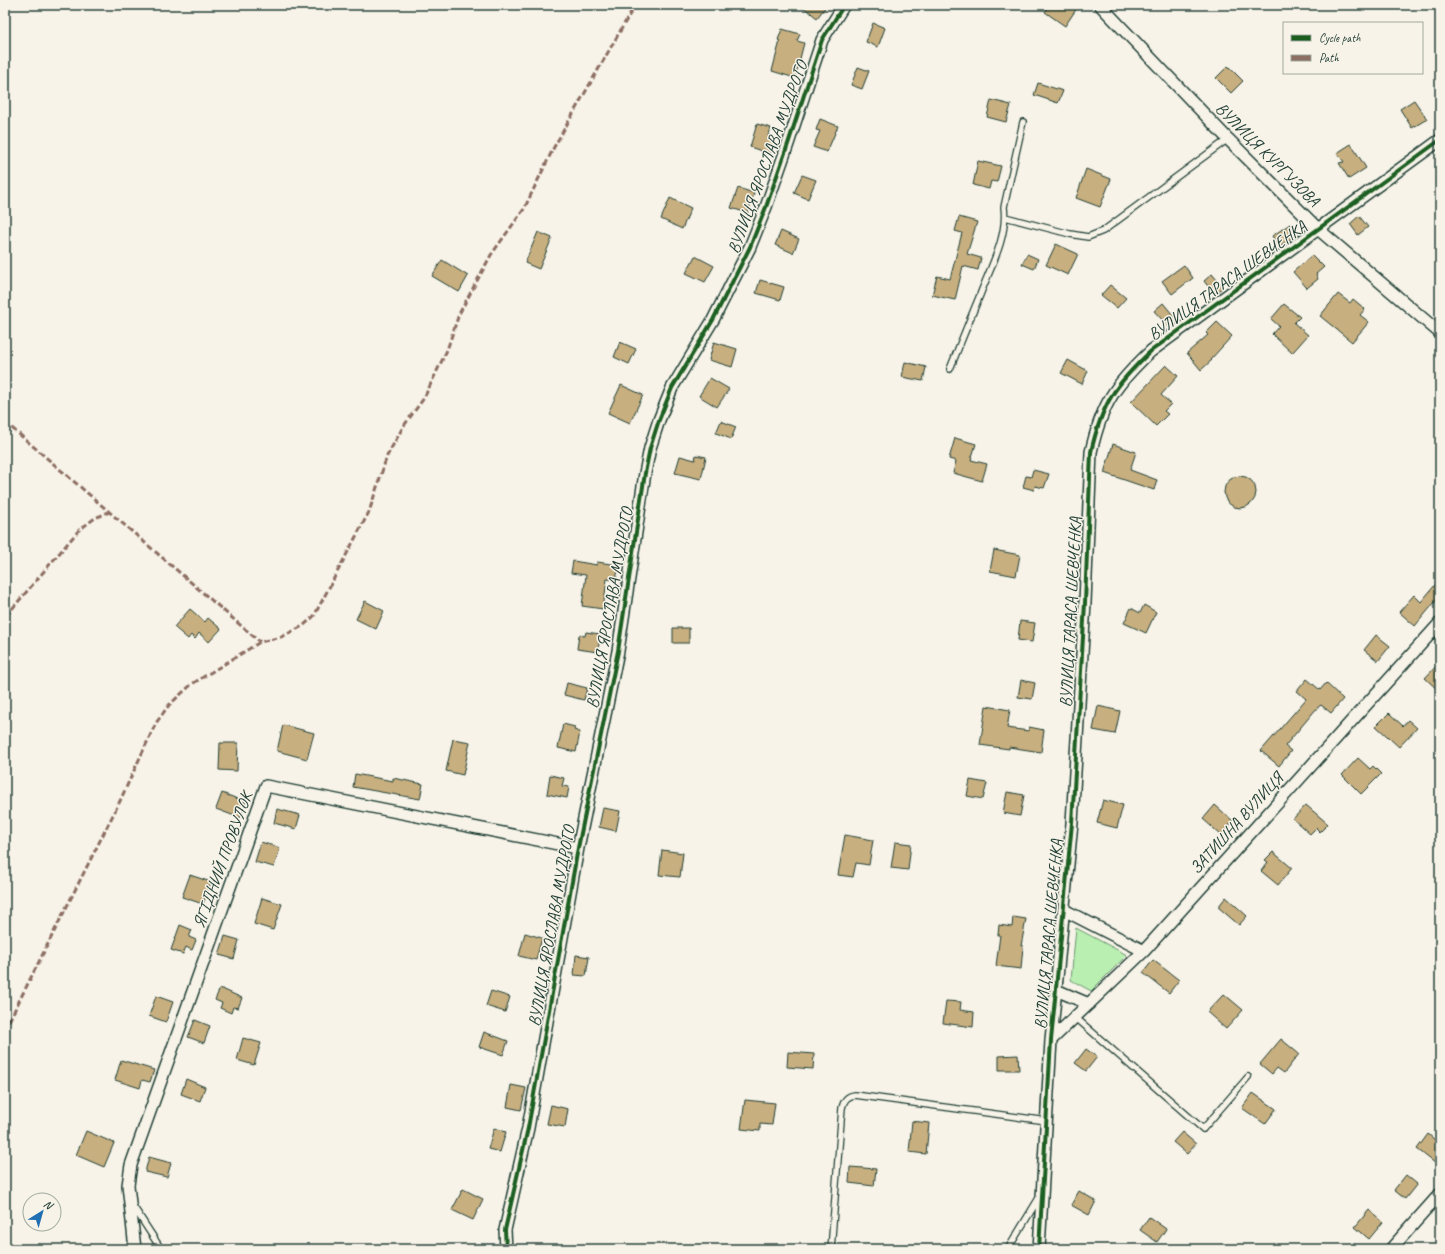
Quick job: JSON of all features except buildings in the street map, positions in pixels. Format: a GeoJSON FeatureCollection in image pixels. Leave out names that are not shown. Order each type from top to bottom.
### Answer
{"type":"FeatureCollection","features":[{"type":"Feature","properties":{"kind":"street","name":"ВУЛИЦЯ ЯРОСЛАВА МУДРОГО"},"geometry":{"type":"LineString","coordinates":[[506,1249],[505,1230],[528,1128],[578,848],[618,651],[650,448],[672,388],[714,320],[750,247],[783,158],[822,40],[844,5]]}},
{"type":"Feature","properties":{"kind":"street","name":"ВУЛИЦЯ КУРГУЗОВА"},"geometry":{"type":"LineString","coordinates":[[1100,5],[1228,139],[1318,229],[1440,333]]}},
{"type":"Feature","properties":{"kind":"street","name":"ВУЛИЦЯ ТАРАСА ШЕВЧЕНКА"},"geometry":{"type":"LineString","coordinates":[[1039,1249],[1051,1040],[1072,823],[1084,619],[1091,452],[1095,432],[1103,411],[1116,388],[1133,368],[1151,351],[1440,140]]}},
{"type":"Feature","properties":{"kind":"street","name":"ЗАТИШНА ВУЛИЦЯ"},"geometry":{"type":"LineString","coordinates":[[1051,1040],[1144,951],[1440,623]]}},
{"type":"Feature","properties":{"kind":"street","name":"ЯГІДНИЙ ПРОВУЛОК"},"geometry":{"type":"LineString","coordinates":[[135,1249],[128,1185],[131,1165],[266,786],[578,848]]}},
{"type":"Feature","properties":{"kind":"street"},"geometry":{"type":"LineString","coordinates":[[1064,910],[1144,951]]}},
{"type":"Feature","properties":{"kind":"street"},"geometry":{"type":"LineString","coordinates":[[1056,990],[1089,1004]]}},
{"type":"Feature","properties":{"kind":"street"},"geometry":{"type":"LineString","coordinates":[[1390,1249],[1440,1194]]}},
{"type":"Feature","properties":{"kind":"lane"},"geometry":{"type":"LineString","coordinates":[[950,369],[996,256],[1003,231],[1005,217],[1004,207],[1023,122]]}},
{"type":"Feature","properties":{"kind":"lane"},"geometry":{"type":"LineString","coordinates":[[1005,217],[1070,234],[1088,237],[1103,231],[1228,139]]}},
{"type":"Feature","properties":{"kind":"lane"},"geometry":{"type":"LineString","coordinates":[[1075,1017],[1203,1129],[1248,1077]]}},
{"type":"Feature","properties":{"kind":"lane"},"geometry":{"type":"LineString","coordinates":[[831,1249],[842,1108],[844,1101],[849,1096],[855,1095],[1047,1121]]}},
{"type":"Feature","properties":{"kind":"lane"},"geometry":{"type":"LineString","coordinates":[[1008,1249],[1042,1194]]}},
{"type":"Feature","properties":{"kind":"lane"},"geometry":{"type":"LineString","coordinates":[[130,1201],[161,1249]]}},
{"type":"Feature","properties":{"kind":"green space"},"geometry":{"type":"Polygon","coordinates":[[[1076,928],[1127,955],[1091,991],[1071,980],[1076,928]]]}},
{"type":"Feature","properties":{"kind":"marked path"},"geometry":{"type":"LineString","coordinates":[[5,1029],[119,803],[156,723],[169,705],[192,684],[260,642],[281,637],[303,626],[314,616],[369,512],[387,456],[403,427],[424,398],[447,350],[459,314],[491,255],[524,209],[554,147],[635,5]]}},
{"type":"Feature","properties":{"kind":"marked path"},"geometry":{"type":"LineString","coordinates":[[5,422],[260,642]]}},
{"type":"Feature","properties":{"kind":"marked path"},"geometry":{"type":"LineString","coordinates":[[6,616],[79,530],[95,518],[109,512]]}},
{"type":"Feature","properties":{"kind":"cycle path"},"geometry":{"type":"LineString","coordinates":[[506,1249],[505,1230],[528,1128],[578,848],[618,651],[650,448],[672,388],[713,320],[750,247],[788,144],[822,40],[844,5]]}},
{"type":"Feature","properties":{"kind":"cycle path"},"geometry":{"type":"LineString","coordinates":[[1039,1249],[1051,1040],[1072,823],[1085,603],[1091,452],[1100,420],[1105,407],[1119,385],[1151,351],[1440,140]]}}]}
